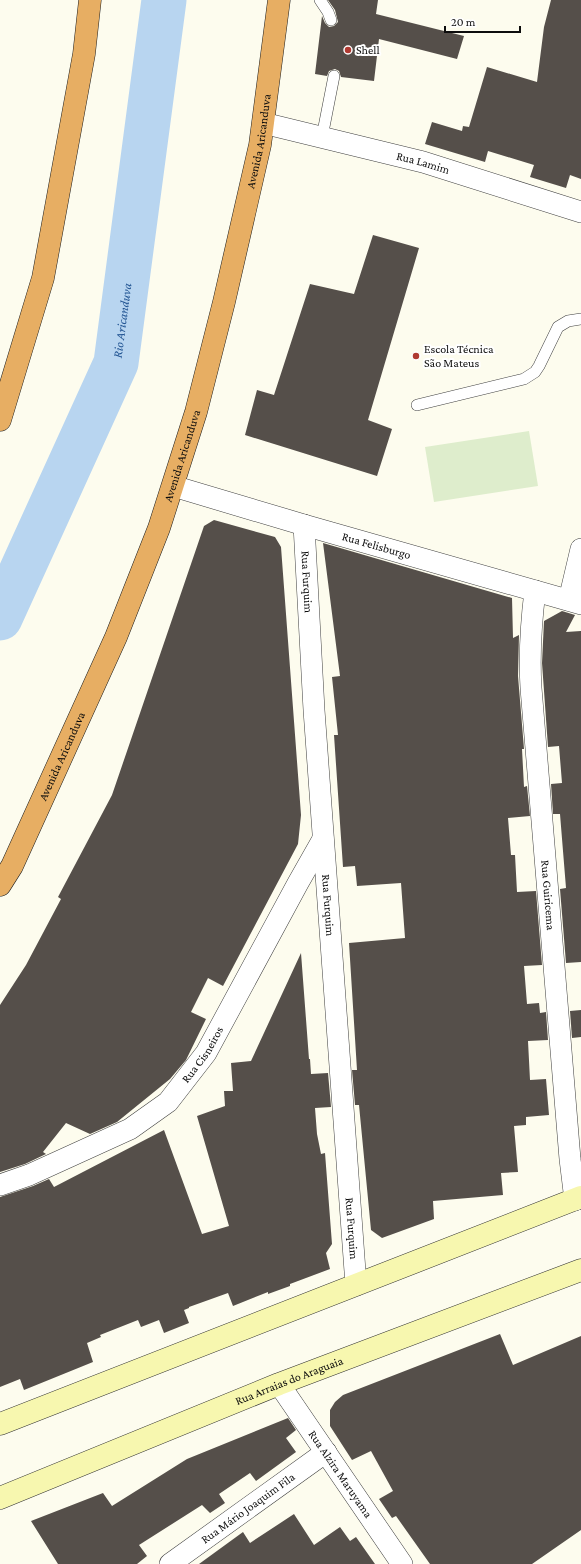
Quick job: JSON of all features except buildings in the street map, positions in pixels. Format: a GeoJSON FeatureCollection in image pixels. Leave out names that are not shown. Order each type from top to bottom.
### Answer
{"type":"FeatureCollection","features":[{"type":"Feature","properties":{"kind":"highway"},"geometry":{"type":"LineString","coordinates":[[0,420],[43,278],[84,54],[90,0]]}},
{"type":"Feature","properties":{"kind":"highway","name":"Avenida Aricanduva"},"geometry":{"type":"LineString","coordinates":[[0,885],[12,866],[116,637],[159,528],[173,486],[196,412],[224,302],[260,144],[279,0]]}},
{"type":"Feature","properties":{"kind":"main road"},"geometry":{"type":"LineString","coordinates":[[0,1424],[356,1284],[578,1199]]}},
{"type":"Feature","properties":{"kind":"main road","name":"Rua Arraias do Araguaia"},"geometry":{"type":"LineString","coordinates":[[0,1498],[279,1384],[581,1270]]}},
{"type":"Feature","properties":{"kind":"street","name":"Rua Lamim"},"geometry":{"type":"LineString","coordinates":[[263,123],[423,162],[581,212]]}},
{"type":"Feature","properties":{"kind":"street","name":"Rua Felisburgo"},"geometry":{"type":"LineString","coordinates":[[173,486],[575,602]]}},
{"type":"Feature","properties":{"kind":"street","name":"Rua Furquim"},"geometry":{"type":"LineString","coordinates":[[304,525],[323,839],[356,1284]]}},
{"type":"Feature","properties":{"kind":"street"},"geometry":{"type":"LineString","coordinates":[[575,602],[581,549]]}},
{"type":"Feature","properties":{"kind":"street","name":"Rua Guiricema"},"geometry":{"type":"LineString","coordinates":[[535,591],[532,616],[530,663],[531,688],[570,1159],[578,1199]]}},
{"type":"Feature","properties":{"kind":"street","name":"Rua Cisneiros"},"geometry":{"type":"LineString","coordinates":[[0,1185],[28,1175],[130,1129],[168,1102],[206,1053],[298,882],[323,839]]}},
{"type":"Feature","properties":{"kind":"street","name":"Rua Alzira Maruyama"},"geometry":{"type":"LineString","coordinates":[[279,1384],[402,1564]]}},
{"type":"Feature","properties":{"kind":"street","name":"Rua Mário Joaquim Fila"},"geometry":{"type":"LineString","coordinates":[[170,1564],[326,1452]]}},
{"type":"Feature","properties":{"kind":"lane"},"geometry":{"type":"LineString","coordinates":[[320,0],[328,12],[331,20]]}},
{"type":"Feature","properties":{"kind":"lane"},"geometry":{"type":"LineString","coordinates":[[322,138],[334,76]]}},
{"type":"Feature","properties":{"kind":"lane"},"geometry":{"type":"LineString","coordinates":[[417,405],[524,379],[534,372],[539,366],[558,327],[568,321],[581,319]]}},
{"type":"Feature","properties":{"kind":"green space"},"geometry":{"type":"Polygon","coordinates":[[[529,431],[538,486],[434,502],[425,447],[529,431]]]}},
{"type":"Feature","properties":{"kind":"waterway","name":"Rio Aricanduva"},"geometry":{"type":"LineString","coordinates":[[0,618],[116,363],[164,0]]}},
{"type":"Feature","properties":{"kind":"place","name":"Shell"},"geometry":{"type":"Point","coordinates":[348,50]}},
{"type":"Feature","properties":{"kind":"place","name":"Escola Técnica São Mateus"},"geometry":{"type":"Point","coordinates":[416,356]}}]}
